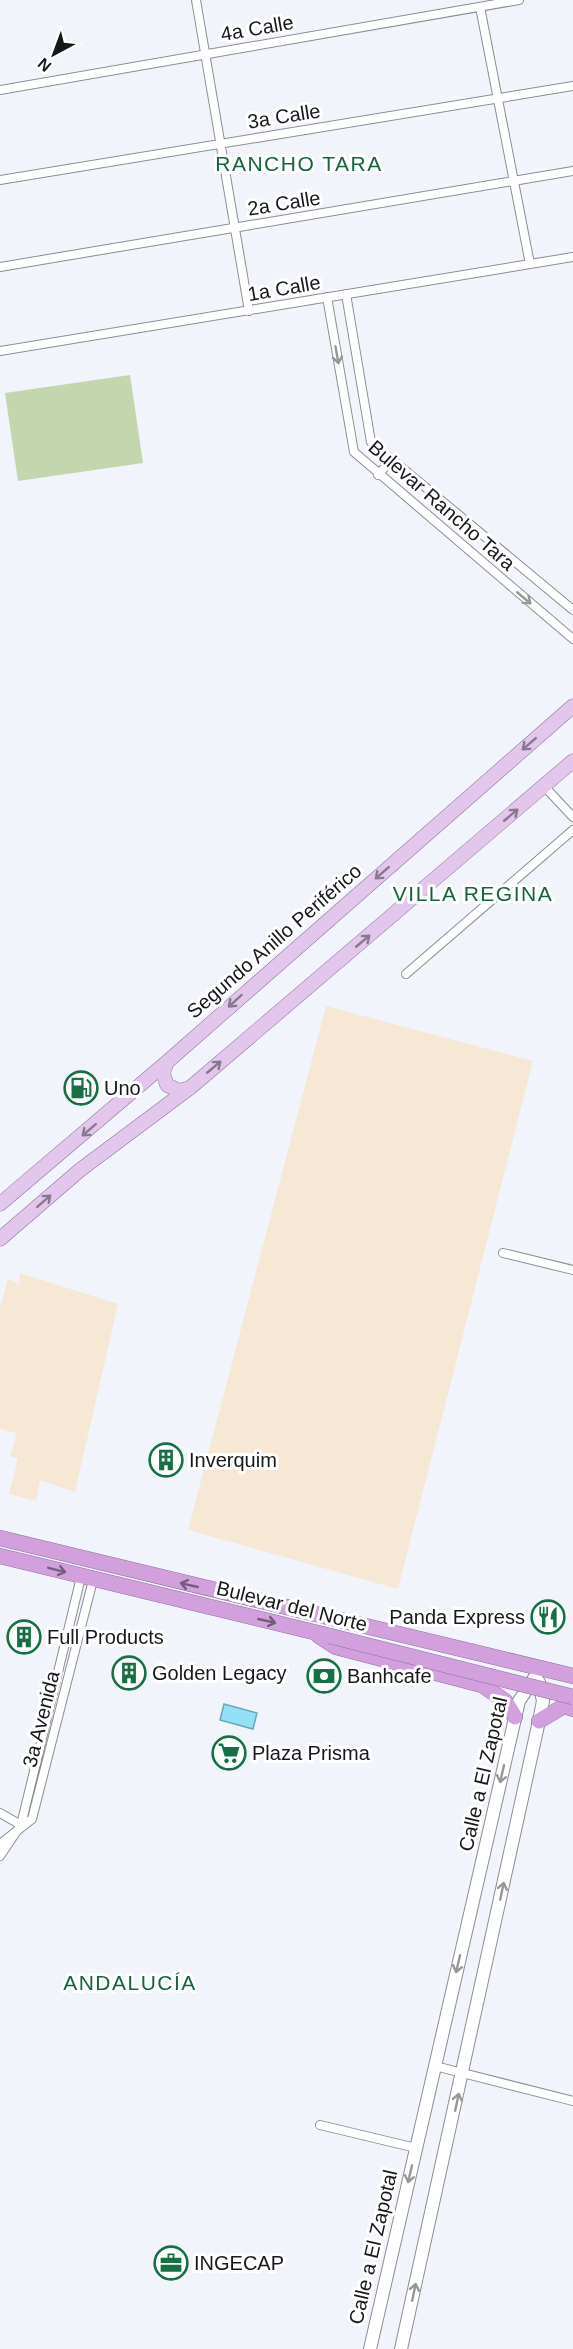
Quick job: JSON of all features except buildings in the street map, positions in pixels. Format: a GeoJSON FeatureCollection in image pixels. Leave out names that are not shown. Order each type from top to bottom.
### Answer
{"type":"FeatureCollection","features":[{"type":"Feature","properties":{"kind":"highway","name":"Bulevar del Norte"},"geometry":{"type":"LineString","coordinates":[[0,1538],[357,1624],[569,1680]]}},
{"type":"Feature","properties":{"kind":"highway","name":"Bulevar del Norte"},"geometry":{"type":"LineString","coordinates":[[0,1556],[330,1636],[570,1704]]}},
{"type":"Feature","properties":{"kind":"highway"},"geometry":{"type":"LineString","coordinates":[[357,1624],[363,1629],[537,1674],[569,1680]]}},
{"type":"Feature","properties":{"kind":"highway"},"geometry":{"type":"LineString","coordinates":[[314,1632],[336,1647],[482,1685],[496,1693],[515,1717]]}},
{"type":"Feature","properties":{"kind":"highway"},"geometry":{"type":"LineString","coordinates":[[496,1693],[514,1687],[516,1678],[509,1667]]}},
{"type":"Feature","properties":{"kind":"highway"},"geometry":{"type":"LineString","coordinates":[[569,1680],[552,1688],[551,1697],[570,1704]]}},
{"type":"Feature","properties":{"kind":"highway"},"geometry":{"type":"LineString","coordinates":[[539,1722],[570,1704]]}},
{"type":"Feature","properties":{"kind":"main road","name":"Segundo Anillo Periférico"},"geometry":{"type":"LineString","coordinates":[[0,1204],[167,1062],[573,706]]}},
{"type":"Feature","properties":{"kind":"main road"},"geometry":{"type":"LineString","coordinates":[[0,1239],[80,1170],[191,1087],[573,761]]}},
{"type":"Feature","properties":{"kind":"main road"},"geometry":{"type":"LineString","coordinates":[[167,1062],[163,1073],[167,1085],[178,1090],[191,1087]]}},
{"type":"Feature","properties":{"kind":"street"},"geometry":{"type":"LineString","coordinates":[[195,0],[249,311]]}},
{"type":"Feature","properties":{"kind":"street","name":"4a Calle"},"geometry":{"type":"LineString","coordinates":[[0,90],[519,0]]}},
{"type":"Feature","properties":{"kind":"street"},"geometry":{"type":"LineString","coordinates":[[480,7],[530,264]]}},
{"type":"Feature","properties":{"kind":"street","name":"3a Calle"},"geometry":{"type":"LineString","coordinates":[[0,180],[573,86]]}},
{"type":"Feature","properties":{"kind":"street","name":"2a Calle"},"geometry":{"type":"LineString","coordinates":[[0,267],[573,171]]}},
{"type":"Feature","properties":{"kind":"street","name":"1a Calle"},"geometry":{"type":"LineString","coordinates":[[0,351],[573,257]]}},
{"type":"Feature","properties":{"kind":"street","name":"Bulevar Rancho Tara"},"geometry":{"type":"LineString","coordinates":[[346,294],[371,442],[573,610]]}},
{"type":"Feature","properties":{"kind":"street","name":"Bulevar Rancho Tara"},"geometry":{"type":"LineString","coordinates":[[327,297],[354,452],[378,475],[573,639]]}},
{"type":"Feature","properties":{"kind":"street"},"geometry":{"type":"LineString","coordinates":[[378,475],[391,460]]}},
{"type":"Feature","properties":{"kind":"street"},"geometry":{"type":"LineString","coordinates":[[544,786],[573,817]]}},
{"type":"Feature","properties":{"kind":"street"},"geometry":{"type":"LineString","coordinates":[[406,974],[573,830]]}},
{"type":"Feature","properties":{"kind":"street"},"geometry":{"type":"LineString","coordinates":[[503,1253],[573,1270]]}},
{"type":"Feature","properties":{"kind":"street","name":"3a Avenida"},"geometry":{"type":"LineString","coordinates":[[21,1825],[87,1578]]}},
{"type":"Feature","properties":{"kind":"street"},"geometry":{"type":"LineString","coordinates":[[401,2349],[539,1722],[543,1701],[537,1674]]}},
{"type":"Feature","properties":{"kind":"street","name":"Calle a El Zapotal"},"geometry":{"type":"LineString","coordinates":[[370,2349],[520,1695],[537,1674]]}},
{"type":"Feature","properties":{"kind":"street"},"geometry":{"type":"LineString","coordinates":[[0,1813],[21,1825]]}},
{"type":"Feature","properties":{"kind":"street"},"geometry":{"type":"LineString","coordinates":[[0,1844],[21,1825]]}},
{"type":"Feature","properties":{"kind":"street"},"geometry":{"type":"LineString","coordinates":[[0,1856],[21,1825]]}},
{"type":"Feature","properties":{"kind":"street"},"geometry":{"type":"LineString","coordinates":[[435,2066],[573,2101]]}},
{"type":"Feature","properties":{"kind":"street"},"geometry":{"type":"LineString","coordinates":[[320,2125],[416,2148]]}},
{"type":"Feature","properties":{"kind":"shaded area"},"geometry":{"type":"Polygon","coordinates":[[[326,1006],[533,1061],[398,1589],[188,1530],[326,1006]]]}},
{"type":"Feature","properties":{"kind":"shaded area"},"geometry":{"type":"Polygon","coordinates":[[[20,1273],[118,1304],[75,1492],[40,1480],[36,1501],[9,1494],[18,1459],[10,1456],[17,1433],[0,1429],[0,1308],[8,1279],[19,1284],[20,1273]]]}},
{"type":"Feature","properties":{"kind":"green space"},"geometry":{"type":"Polygon","coordinates":[[[130,375],[143,463],[18,481],[5,393],[130,375]]]}},
{"type":"Feature","properties":{"kind":"water"},"geometry":{"type":"Polygon","coordinates":[[[224,1704],[257,1713],[253,1729],[220,1720],[224,1704]]]}},
{"type":"Feature","properties":{"kind":"place","name":"Uno"},"geometry":{"type":"Point","coordinates":[81,1088]}},
{"type":"Feature","properties":{"kind":"place","name":"Inverquim"},"geometry":{"type":"Point","coordinates":[166,1460]}},
{"type":"Feature","properties":{"kind":"place","name":"Panda Express"},"geometry":{"type":"Point","coordinates":[548,1617]}},
{"type":"Feature","properties":{"kind":"place","name":"Full Products"},"geometry":{"type":"Point","coordinates":[24,1637]}},
{"type":"Feature","properties":{"kind":"place","name":"Golden Legacy"},"geometry":{"type":"Point","coordinates":[129,1673]}},
{"type":"Feature","properties":{"kind":"place","name":"Banhcafe"},"geometry":{"type":"Point","coordinates":[324,1676]}},
{"type":"Feature","properties":{"kind":"place","name":"Plaza Prisma"},"geometry":{"type":"Point","coordinates":[229,1753]}},
{"type":"Feature","properties":{"kind":"place","name":"INGECAP"},"geometry":{"type":"Point","coordinates":[171,2263]}},
{"type":"Feature","properties":{"kind":"district","name":"RANCHO TARA"},"geometry":{"type":"Point","coordinates":[299,164]}},
{"type":"Feature","properties":{"kind":"district","name":"VILLA REGINA"},"geometry":{"type":"Point","coordinates":[473,894]}},
{"type":"Feature","properties":{"kind":"district","name":"ANDALUCÍA"},"geometry":{"type":"Point","coordinates":[130,1983]}}]}
